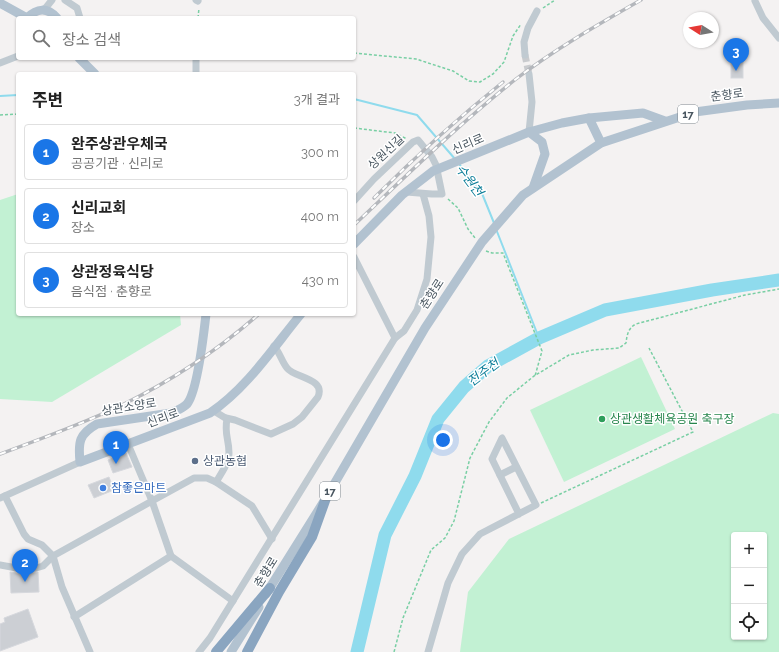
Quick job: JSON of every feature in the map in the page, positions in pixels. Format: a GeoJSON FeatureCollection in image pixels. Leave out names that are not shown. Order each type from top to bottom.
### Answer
{"type":"FeatureCollection","features":[{"type":"Feature","properties":{"kind":"highway"},"geometry":{"type":"LineString","coordinates":[[247,652],[279,592],[312,537],[326,498]]}},
{"type":"Feature","properties":{"kind":"highway"},"geometry":{"type":"LineString","coordinates":[[216,652],[270,588]]}},
{"type":"Feature","properties":{"kind":"main road"},"geometry":{"type":"LineString","coordinates":[[0,3],[23,16]]}},
{"type":"Feature","properties":{"kind":"main road"},"geometry":{"type":"LineString","coordinates":[[29,16],[33,12],[44,10],[55,16]]}},
{"type":"Feature","properties":{"kind":"main road"},"geometry":{"type":"LineString","coordinates":[[81,60],[93,72]]}},
{"type":"Feature","properties":{"kind":"main road","name":"춘향로"},"geometry":{"type":"LineString","coordinates":[[231,652],[326,498],[425,328],[482,242],[514,204],[523,195],[601,143],[695,112],[718,108],[779,103]]}},
{"type":"Feature","properties":{"kind":"main road","name":"신리로"},"geometry":{"type":"LineString","coordinates":[[356,242],[406,192],[433,171],[529,132],[562,123],[589,118],[643,113],[665,121]]}},
{"type":"Feature","properties":{"kind":"main road"},"geometry":{"type":"LineString","coordinates":[[589,118],[601,143]]}},
{"type":"Feature","properties":{"kind":"main road"},"geometry":{"type":"LineString","coordinates":[[529,132],[542,142],[545,154],[533,188]]}},
{"type":"Feature","properties":{"kind":"main road","name":"상관소양로"},"geometry":{"type":"LineString","coordinates":[[80,462],[79,450],[81,436],[88,429],[97,424],[171,413],[181,409],[188,403],[194,389],[206,316]]}},
{"type":"Feature","properties":{"kind":"main road","name":"신리로"},"geometry":{"type":"LineString","coordinates":[[80,462],[195,420],[214,411],[248,379],[299,316]]}},
{"type":"Feature","properties":{"kind":"street"},"geometry":{"type":"LineString","coordinates":[[44,10],[52,0]]}},
{"type":"Feature","properties":{"kind":"street"},"geometry":{"type":"LineString","coordinates":[[65,0],[77,8],[79,16]]}},
{"type":"Feature","properties":{"kind":"street"},"geometry":{"type":"LineString","coordinates":[[755,1],[768,26],[779,38]]}},
{"type":"Feature","properties":{"kind":"street"},"geometry":{"type":"LineString","coordinates":[[525,55],[524,42],[528,28],[537,11]]}},
{"type":"Feature","properties":{"kind":"street"},"geometry":{"type":"LineString","coordinates":[[0,63],[16,57]]}},
{"type":"Feature","properties":{"kind":"street"},"geometry":{"type":"LineString","coordinates":[[196,60],[196,72]]}},
{"type":"Feature","properties":{"kind":"street"},"geometry":{"type":"LineString","coordinates":[[529,74],[532,102],[529,132]]}},
{"type":"Feature","properties":{"kind":"street","name":"상원신길"},"geometry":{"type":"LineString","coordinates":[[356,199],[412,142],[418,140],[432,157],[436,165],[442,194]]}},
{"type":"Feature","properties":{"kind":"street"},"geometry":{"type":"LineString","coordinates":[[406,192],[442,194]]}},
{"type":"Feature","properties":{"kind":"street"},"geometry":{"type":"LineString","coordinates":[[198,652],[210,638],[395,338],[404,331],[417,310],[427,279],[431,236],[429,216],[423,194]]}},
{"type":"Feature","properties":{"kind":"street"},"geometry":{"type":"LineString","coordinates":[[356,261],[395,338]]}},
{"type":"Feature","properties":{"kind":"street"},"geometry":{"type":"LineString","coordinates":[[214,411],[226,418],[272,434],[298,420],[318,397],[320,394],[319,390],[314,382],[306,377],[290,372],[286,368],[278,350],[274,346]]}},
{"type":"Feature","properties":{"kind":"street"},"geometry":{"type":"LineString","coordinates":[[216,482],[227,462],[229,454],[225,430],[226,418]]}},
{"type":"Feature","properties":{"kind":"street"},"geometry":{"type":"LineString","coordinates":[[428,652],[448,583],[462,554],[480,534],[519,514],[535,503],[502,438],[492,459],[519,514]]}},
{"type":"Feature","properties":{"kind":"street"},"geometry":{"type":"LineString","coordinates":[[128,444],[152,501],[171,556],[233,601]]}},
{"type":"Feature","properties":{"kind":"street","name":"신리로"},"geometry":{"type":"LineString","coordinates":[[3,497],[80,462]]}},
{"type":"Feature","properties":{"kind":"street"},"geometry":{"type":"LineString","coordinates":[[500,475],[516,466]]}},
{"type":"Feature","properties":{"kind":"street"},"geometry":{"type":"LineString","coordinates":[[0,565],[22,569],[43,566],[53,556],[194,478],[207,478],[216,482],[252,506],[272,539]]}},
{"type":"Feature","properties":{"kind":"street"},"geometry":{"type":"LineString","coordinates":[[3,497],[28,540],[42,545],[53,556],[62,587],[90,652]]}},
{"type":"Feature","properties":{"kind":"street"},"geometry":{"type":"LineString","coordinates":[[74,617],[171,556]]}},
{"type":"Feature","properties":{"kind":"path"},"geometry":{"type":"LineString","coordinates":[[537,11],[555,0]]}},
{"type":"Feature","properties":{"kind":"path"},"geometry":{"type":"LineString","coordinates":[[197,1],[198,16]]}},
{"type":"Feature","properties":{"kind":"path"},"geometry":{"type":"LineString","coordinates":[[356,53],[416,59],[453,71],[469,81],[480,82],[493,74],[504,62],[513,36],[525,20]]}},
{"type":"Feature","properties":{"kind":"path"},"geometry":{"type":"LineString","coordinates":[[0,115],[16,114]]}},
{"type":"Feature","properties":{"kind":"path"},"geometry":{"type":"LineString","coordinates":[[356,128],[395,134],[412,142]]}},
{"type":"Feature","properties":{"kind":"path"},"geometry":{"type":"LineString","coordinates":[[442,194],[458,208],[468,228],[476,239]]}},
{"type":"Feature","properties":{"kind":"path"},"geometry":{"type":"LineString","coordinates":[[484,250],[492,253],[503,254],[542,351],[534,376]]}},
{"type":"Feature","properties":{"kind":"path"},"geometry":{"type":"LineString","coordinates":[[628,332],[636,324],[678,312],[745,295],[779,289]]}},
{"type":"Feature","properties":{"kind":"path"},"geometry":{"type":"LineString","coordinates":[[535,503],[693,432],[649,348]]}},
{"type":"Feature","properties":{"kind":"green space"},"geometry":{"type":"Polygon","coordinates":[[[16,195],[16,316],[180,316],[181,325],[52,402],[0,399],[0,200],[16,195]]]}},
{"type":"Feature","properties":{"kind":"green space","name":"상관생활체육공원 축구장"},"geometry":{"type":"Polygon","coordinates":[[[641,357],[675,429],[564,482],[530,410],[641,357]]]}},
{"type":"Feature","properties":{"kind":"green space"},"geometry":{"type":"Polygon","coordinates":[[[773,413],[779,414],[779,652],[460,652],[468,592],[509,539],[773,413]]]}},
{"type":"Feature","properties":{"kind":"building"},"geometry":{"type":"Polygon","coordinates":[[[731,56],[743,56],[743,78],[731,78],[731,56]]]}},
{"type":"Feature","properties":{"kind":"building"},"geometry":{"type":"Polygon","coordinates":[[[126,453],[132,467],[113,473],[108,460],[126,453]]]}},
{"type":"Feature","properties":{"kind":"building"},"geometry":{"type":"Polygon","coordinates":[[[109,477],[114,490],[94,498],[88,485],[109,477]]]}},
{"type":"Feature","properties":{"kind":"building"},"geometry":{"type":"Polygon","coordinates":[[[10,572],[22,574],[38,572],[39,592],[11,593],[10,572]]]}},
{"type":"Feature","properties":{"kind":"building"},"geometry":{"type":"Polygon","coordinates":[[[28,609],[38,637],[0,651],[0,624],[5,622],[4,618],[28,609]]]}},
{"type":"Feature","properties":{"kind":"waterway","name":"수원천"},"geometry":{"type":"LineString","coordinates":[[0,96],[16,95]]}},
{"type":"Feature","properties":{"kind":"waterway","name":"수원천"},"geometry":{"type":"LineString","coordinates":[[356,100],[417,115],[455,159]]}},
{"type":"Feature","properties":{"kind":"waterway","name":"수원천"},"geometry":{"type":"LineString","coordinates":[[459,164],[481,191],[494,223]]}},
{"type":"Feature","properties":{"kind":"waterway","name":"수원천"},"geometry":{"type":"LineString","coordinates":[[496,229],[539,338]]}},
{"type":"Feature","properties":{"kind":"waterway","name":"전주천"},"geometry":{"type":"LineString","coordinates":[[357,652],[385,535],[415,476],[438,419],[464,387],[488,366],[539,338],[605,310],[712,290],[779,280]]}},
{"type":"Feature","properties":{"kind":"tunnel"},"geometry":{"type":"LineString","coordinates":[[525,55],[529,74]]}},
{"type":"Feature","properties":{"kind":"railway"},"geometry":{"type":"LineString","coordinates":[[356,223],[454,132],[516,79],[562,47],[641,0]]}},
{"type":"Feature","properties":{"kind":"railway"},"geometry":{"type":"LineString","coordinates":[[374,198],[437,138],[503,82]]}},
{"type":"Feature","properties":{"kind":"railway"},"geometry":{"type":"LineString","coordinates":[[0,454],[77,425],[140,396],[194,364],[257,316]]}},
{"type":"Feature","properties":{"kind":"place","name":"상관정육식당"},"geometry":{"type":"Point","coordinates":[736,71]}},
{"type":"Feature","properties":{"kind":"place","name":"상관생활체육공원 축구장"},"geometry":{"type":"Point","coordinates":[602,419]}},
{"type":"Feature","properties":{"kind":"place","name":"상관농협"},"geometry":{"type":"Point","coordinates":[195,461]}},
{"type":"Feature","properties":{"kind":"place","name":"완주상관우체국"},"geometry":{"type":"Point","coordinates":[116,464]}},
{"type":"Feature","properties":{"kind":"place","name":"참좋은마트"},"geometry":{"type":"Point","coordinates":[103,488]}},
{"type":"Feature","properties":{"kind":"place","name":"신리교회"},"geometry":{"type":"Point","coordinates":[25,582]}}]}
